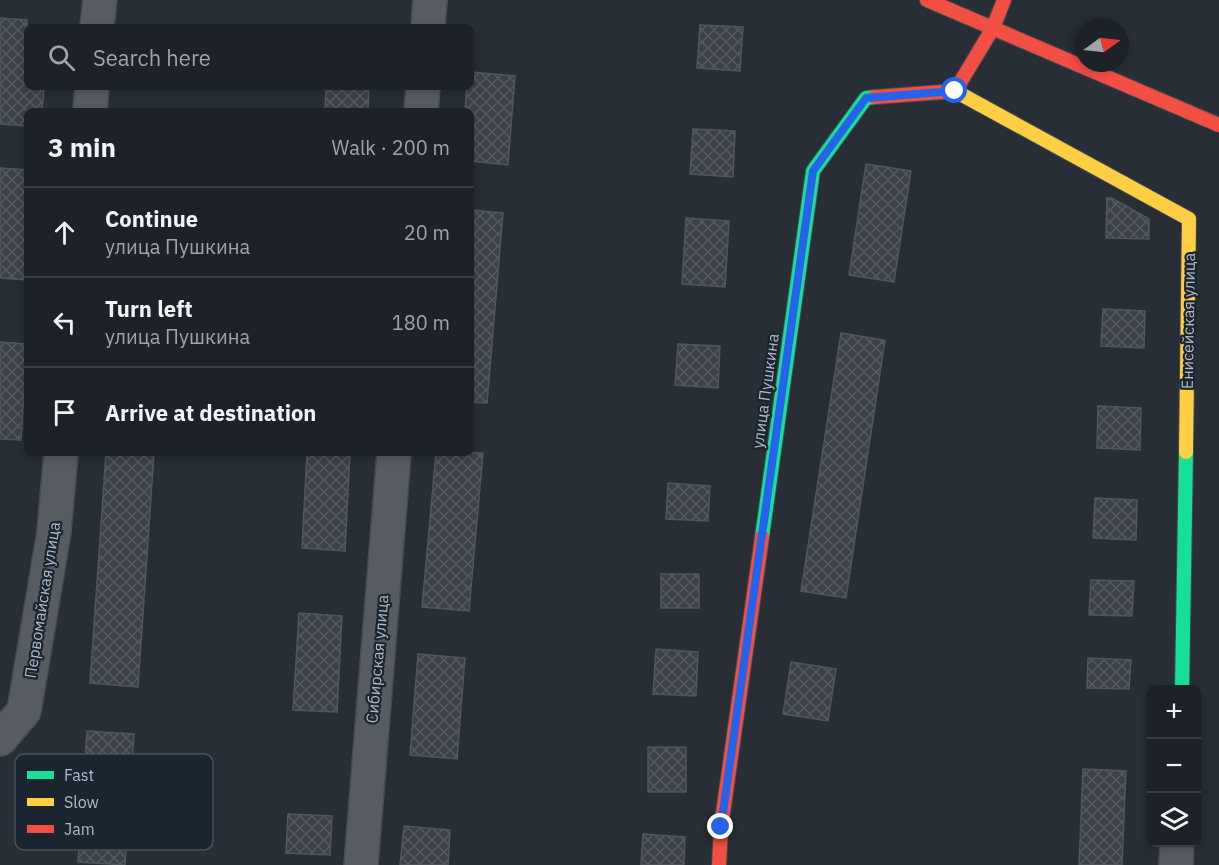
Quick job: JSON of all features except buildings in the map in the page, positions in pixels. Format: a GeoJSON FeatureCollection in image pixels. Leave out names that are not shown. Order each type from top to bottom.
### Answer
{"type":"FeatureCollection","features":[{"type":"Feature","properties":{"kind":"street"},"geometry":{"type":"LineString","coordinates":[[98,24],[100,0]]}},
{"type":"Feature","properties":{"kind":"street"},"geometry":{"type":"LineString","coordinates":[[428,24],[430,0]]}},
{"type":"Feature","properties":{"kind":"street"},"geometry":{"type":"LineString","coordinates":[[927,0],[1219,125]]}},
{"type":"Feature","properties":{"kind":"street"},"geometry":{"type":"LineString","coordinates":[[955,91],[993,28],[1004,0]]}},
{"type":"Feature","properties":{"kind":"street"},"geometry":{"type":"LineString","coordinates":[[90,108],[92,90]]}},
{"type":"Feature","properties":{"kind":"street"},"geometry":{"type":"LineString","coordinates":[[421,108],[423,90]]}},
{"type":"Feature","properties":{"kind":"street","name":"Енисейская улица"},"geometry":{"type":"LineString","coordinates":[[955,91],[1189,219],[1182,685]]}},
{"type":"Feature","properties":{"kind":"street","name":"улица Пушкина"},"geometry":{"type":"LineString","coordinates":[[719,865],[721,827],[813,171],[866,98],[955,91]]}},
{"type":"Feature","properties":{"kind":"street","name":"Первомайская улица"},"geometry":{"type":"LineString","coordinates":[[0,738],[24,711],[54,532],[61,456]]}},
{"type":"Feature","properties":{"kind":"street","name":"Сибирская улица"},"geometry":{"type":"LineString","coordinates":[[361,865],[394,456]]}},
{"type":"Feature","properties":{"kind":"street"},"geometry":{"type":"LineString","coordinates":[[1176,865],[1177,847]]}},
{"type":"Feature","properties":{"kind":"traffic: fast"},"geometry":{"type":"LineString","coordinates":[[762,537],[813,171],[866,98],[875,97]]}},
{"type":"Feature","properties":{"kind":"traffic: fast"},"geometry":{"type":"LineString","coordinates":[[1182,685],[1186,452]]}},
{"type":"Feature","properties":{"kind":"traffic: slow"},"geometry":{"type":"LineString","coordinates":[[955,91],[1189,219],[1186,452]]}},
{"type":"Feature","properties":{"kind":"traffic: jam"},"geometry":{"type":"LineString","coordinates":[[927,0],[1219,125]]}},
{"type":"Feature","properties":{"kind":"traffic: jam"},"geometry":{"type":"LineString","coordinates":[[875,97],[955,91],[993,28],[1004,0]]}},
{"type":"Feature","properties":{"kind":"traffic: jam"},"geometry":{"type":"LineString","coordinates":[[719,865],[721,827],[762,537]]}},
{"type":"Feature","properties":{"kind":"route"},"geometry":{"type":"LineString","coordinates":[[721,827],[813,171],[866,98],[955,91]]}}]}
